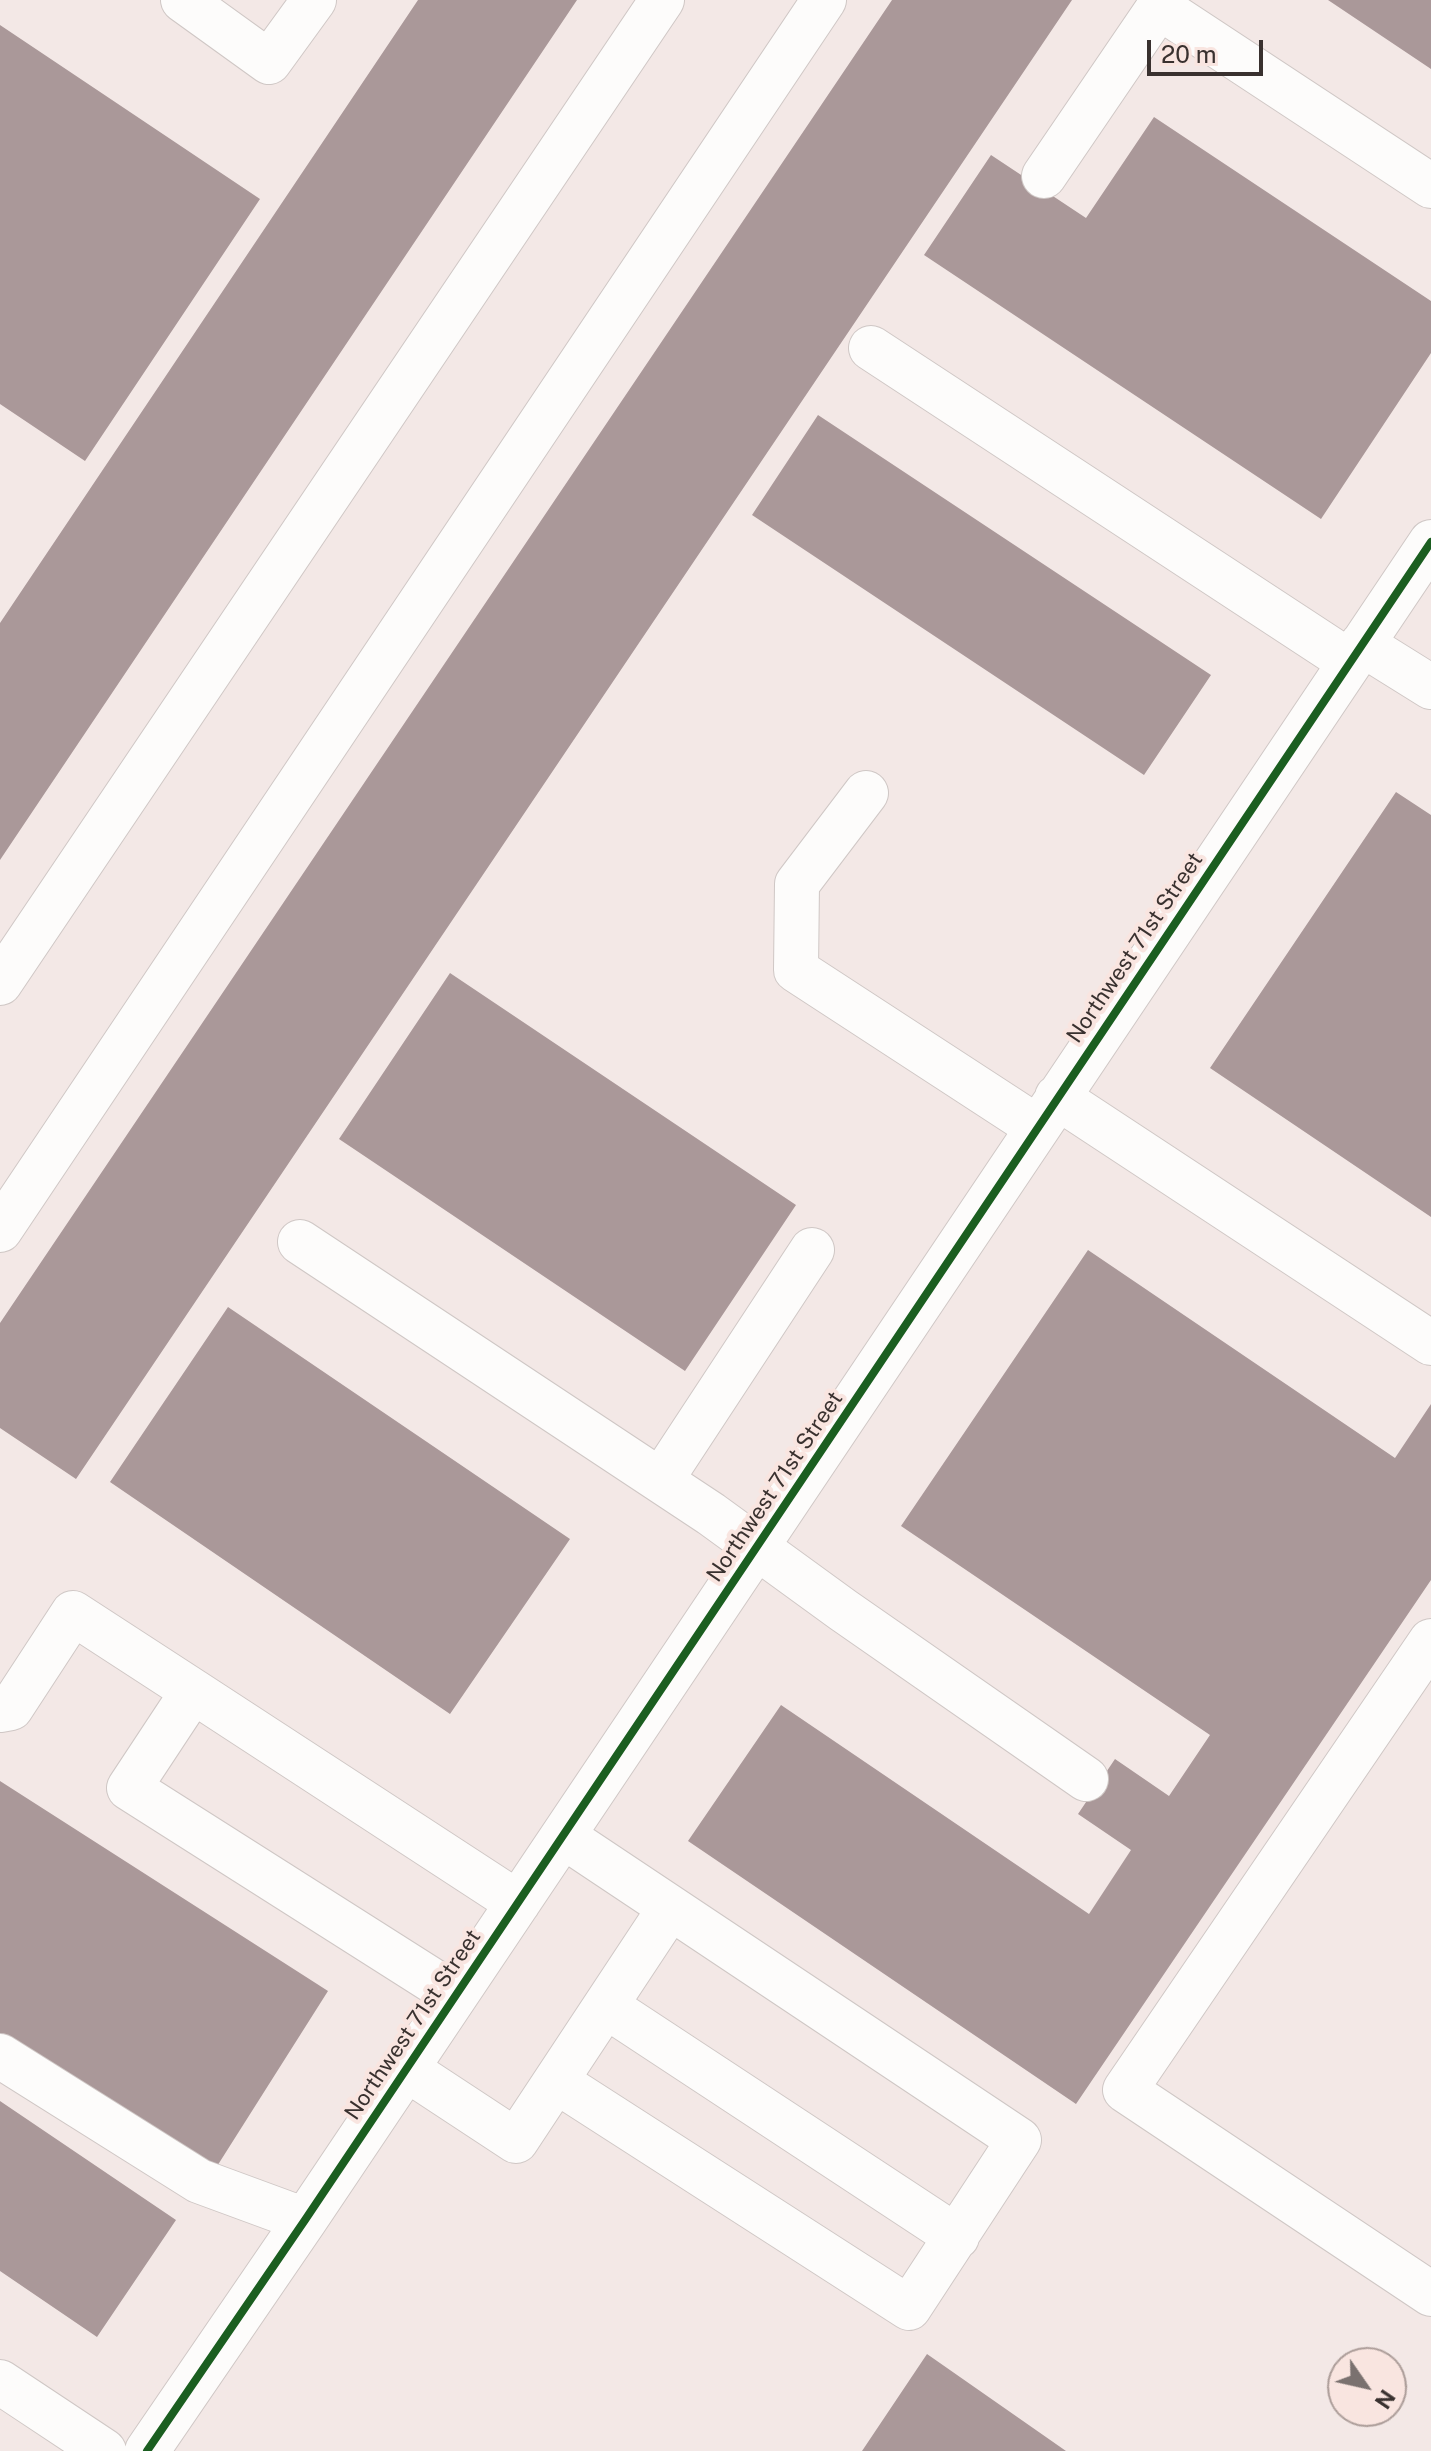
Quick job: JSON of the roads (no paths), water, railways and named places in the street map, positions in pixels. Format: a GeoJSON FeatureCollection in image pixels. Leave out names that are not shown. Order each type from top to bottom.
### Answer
{"type":"FeatureCollection","features":[{"type":"Feature","properties":{"kind":"street"},"geometry":{"type":"LineString","coordinates":[[183,0],[269,62],[314,0]]}},
{"type":"Feature","properties":{"kind":"street"},"geometry":{"type":"LineString","coordinates":[[0,983],[662,0]]}},
{"type":"Feature","properties":{"kind":"street"},"geometry":{"type":"LineString","coordinates":[[0,1230],[824,0]]}},
{"type":"Feature","properties":{"kind":"street"},"geometry":{"type":"LineString","coordinates":[[1044,176],[1159,7],[1431,186]]}},
{"type":"Feature","properties":{"kind":"street"},"geometry":{"type":"LineString","coordinates":[[871,348],[1356,653],[1431,687]]}},
{"type":"Feature","properties":{"kind":"street","name":"Northwest 71st Street"},"geometry":{"type":"LineString","coordinates":[[147,2451],[1431,542]]}},
{"type":"Feature","properties":{"kind":"street"},"geometry":{"type":"LineString","coordinates":[[866,793],[797,884],[796,970],[1047,1112],[1431,1343]]}},
{"type":"Feature","properties":{"kind":"street"},"geometry":{"type":"LineString","coordinates":[[300,1242],[661,1480],[1086,1779]]}},
{"type":"Feature","properties":{"kind":"street"},"geometry":{"type":"LineString","coordinates":[[661,1480],[812,1250]]}},
{"type":"Feature","properties":{"kind":"street"},"geometry":{"type":"LineString","coordinates":[[0,1710],[11,1708],[73,1613],[518,1903]]}},
{"type":"Feature","properties":{"kind":"street"},"geometry":{"type":"LineString","coordinates":[[1431,1641],[1125,2090],[1431,2294]]}},
{"type":"Feature","properties":{"kind":"street"},"geometry":{"type":"LineString","coordinates":[[193,1691],[129,1788],[455,1995]]}},
{"type":"Feature","properties":{"kind":"street"},"geometry":{"type":"LineString","coordinates":[[556,2081],[909,2308],[1019,2140],[563,1836]]}},
{"type":"Feature","properties":{"kind":"street"},"geometry":{"type":"LineString","coordinates":[[405,2068],[516,2141],[670,1908]]}},
{"type":"Feature","properties":{"kind":"street"},"geometry":{"type":"LineString","coordinates":[[606,2006],[957,2237]]}},
{"type":"Feature","properties":{"kind":"street"},"geometry":{"type":"LineString","coordinates":[[0,2056],[199,2181],[305,2220]]}},
{"type":"Feature","properties":{"kind":"street"},"geometry":{"type":"LineString","coordinates":[[0,2382],[104,2451]]}}]}
